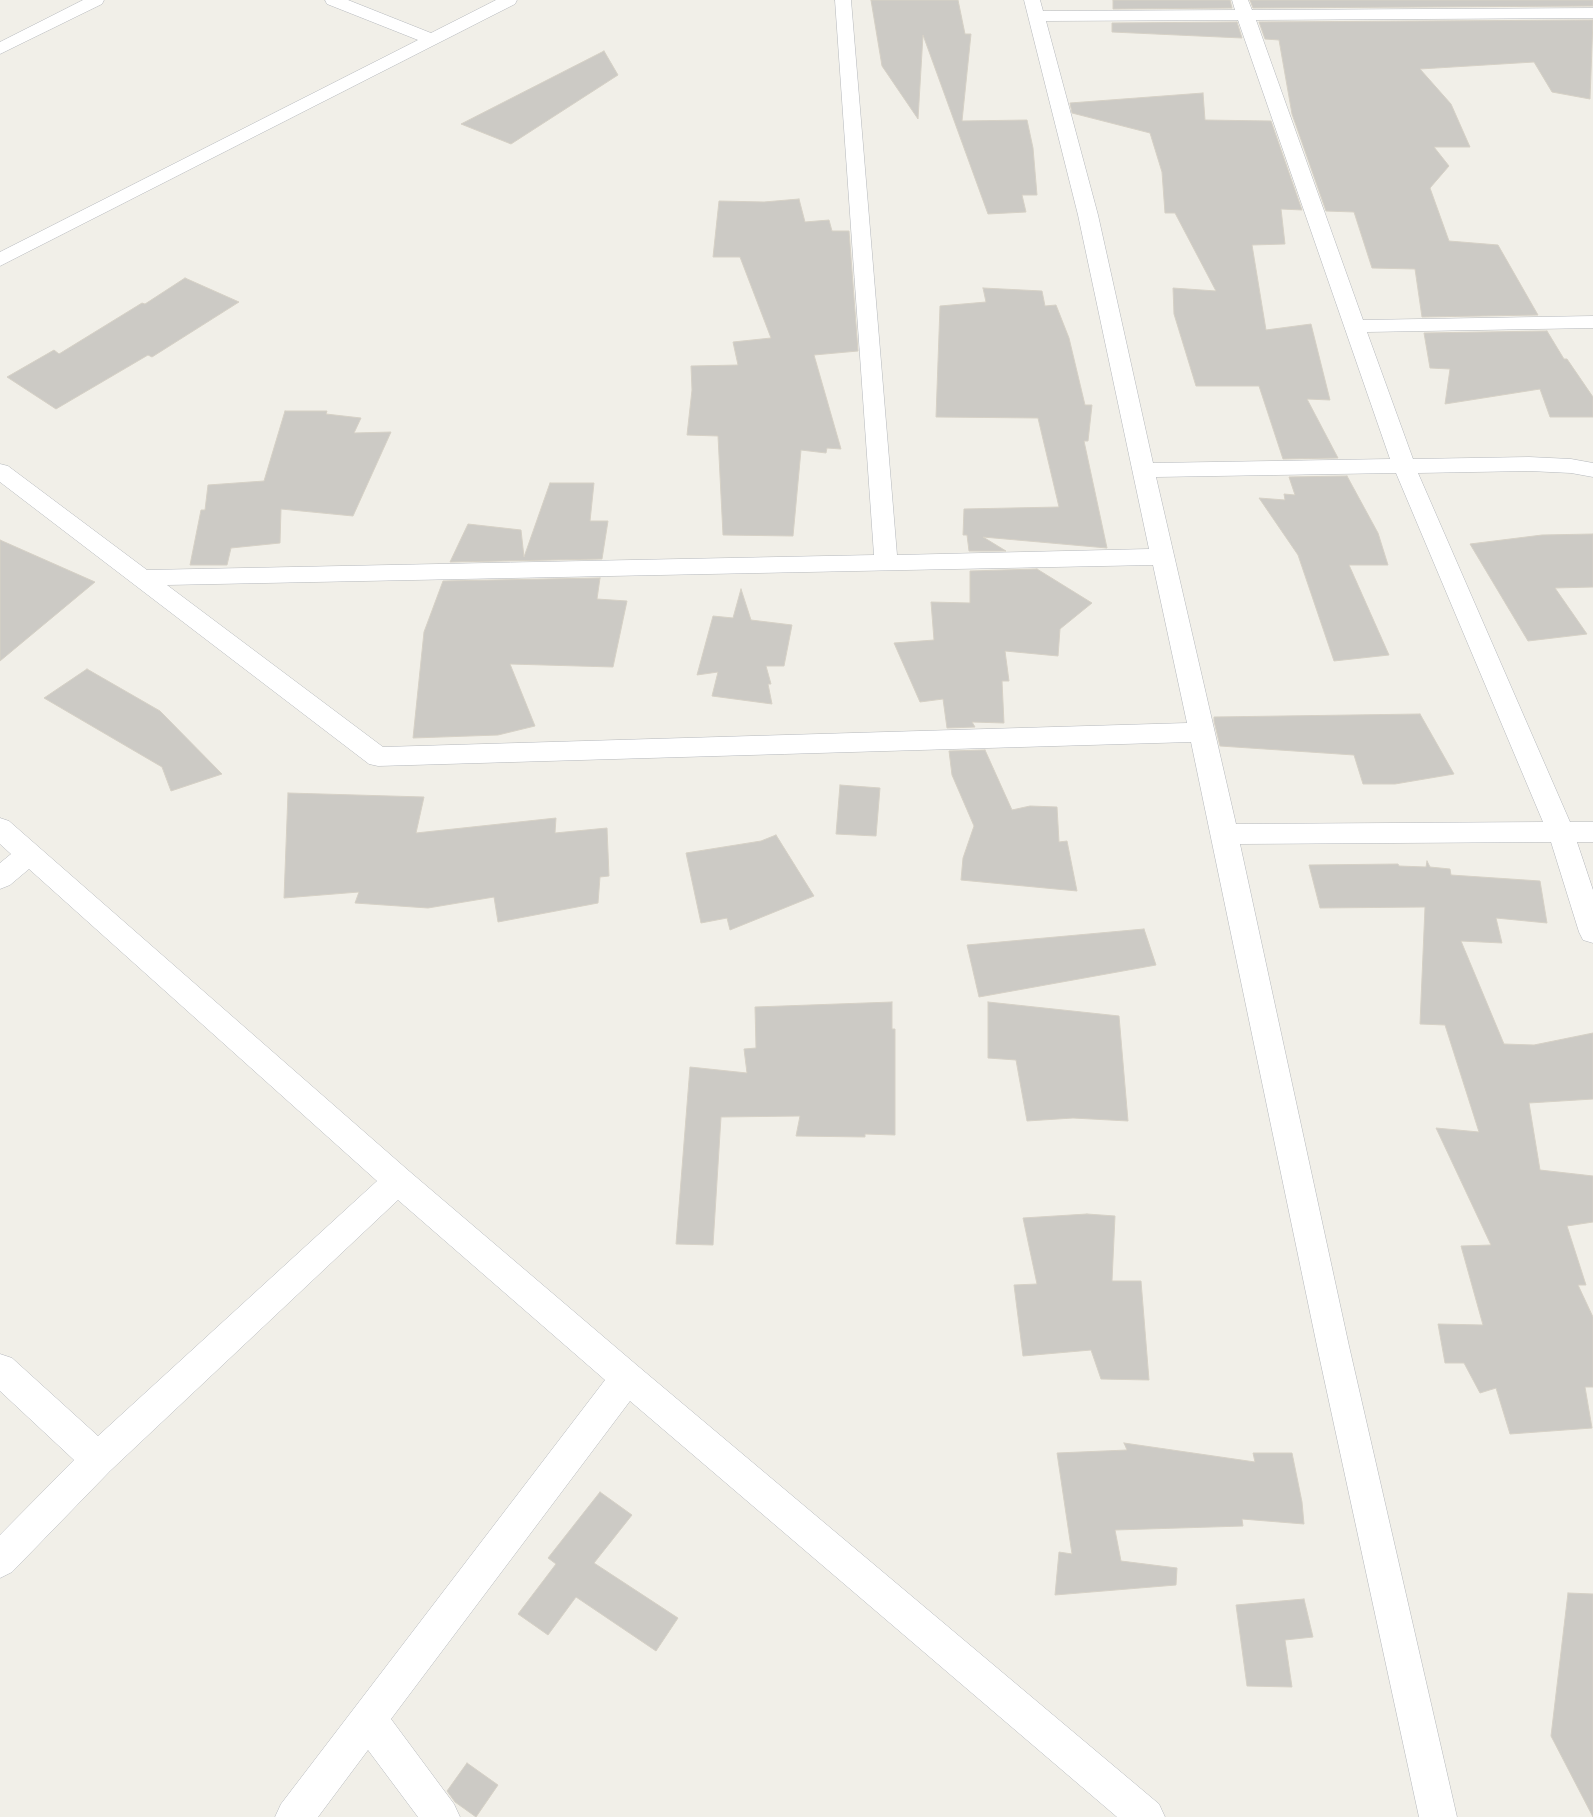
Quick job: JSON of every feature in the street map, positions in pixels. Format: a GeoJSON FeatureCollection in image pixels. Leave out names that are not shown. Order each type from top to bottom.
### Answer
{"type":"FeatureCollection","features":[{"type":"Feature","properties":{"kind":"street"},"geometry":{"type":"LineString","coordinates":[[0,48],[96,0]]}},
{"type":"Feature","properties":{"kind":"street"},"geometry":{"type":"LineString","coordinates":[[333,0],[432,40]]}},
{"type":"Feature","properties":{"kind":"street"},"geometry":{"type":"LineString","coordinates":[[0,260],[509,0]]}},
{"type":"Feature","properties":{"kind":"street"},"geometry":{"type":"LineString","coordinates":[[843,0],[886,563]]}},
{"type":"Feature","properties":{"kind":"street"},"geometry":{"type":"LineString","coordinates":[[1242,7],[1404,466],[1561,833],[1593,932]]}},
{"type":"Feature","properties":{"kind":"street"},"geometry":{"type":"LineString","coordinates":[[1438,1817],[1333,1346],[1225,834],[1088,215],[1034,8],[1242,7],[1593,13]]}},
{"type":"Feature","properties":{"kind":"street"},"geometry":{"type":"LineString","coordinates":[[1354,326],[1593,322]]}},
{"type":"Feature","properties":{"kind":"street"},"geometry":{"type":"LineString","coordinates":[[1143,470],[1529,464],[1571,466],[1593,470]]}},
{"type":"Feature","properties":{"kind":"street"},"geometry":{"type":"LineString","coordinates":[[0,471],[378,757],[1202,732]]}},
{"type":"Feature","properties":{"kind":"street"},"geometry":{"type":"LineString","coordinates":[[142,578],[1163,557]]}},
{"type":"Feature","properties":{"kind":"street"},"geometry":{"type":"LineString","coordinates":[[0,828],[398,1181],[627,1378],[1146,1817]]}},
{"type":"Feature","properties":{"kind":"street"},"geometry":{"type":"LineString","coordinates":[[1225,834],[1593,832]]}},
{"type":"Feature","properties":{"kind":"street"},"geometry":{"type":"LineString","coordinates":[[0,878],[29,854]]}},
{"type":"Feature","properties":{"kind":"street"},"geometry":{"type":"LineString","coordinates":[[0,1560],[98,1459],[398,1181]]}},
{"type":"Feature","properties":{"kind":"street"},"geometry":{"type":"LineString","coordinates":[[0,1369],[98,1459]]}},
{"type":"Feature","properties":{"kind":"street"},"geometry":{"type":"LineString","coordinates":[[294,1817],[627,1378]]}},
{"type":"Feature","properties":{"kind":"street"},"geometry":{"type":"LineString","coordinates":[[368,1719],[440,1817]]}},
{"type":"Feature","properties":{"kind":"building"},"geometry":{"type":"Polygon","coordinates":[[[871,0],[958,0],[965,34],[971,34],[962,121],[1027,120],[1033,148],[1037,195],[1022,195],[1026,212],[988,214],[923,35],[918,119],[882,66],[871,0]]]}},
{"type":"Feature","properties":{"kind":"building"},"geometry":{"type":"Polygon","coordinates":[[[1113,0],[1230,0],[1232,8],[1113,9],[1113,0]]]}},
{"type":"Feature","properties":{"kind":"building"},"geometry":{"type":"Polygon","coordinates":[[[1250,0],[1593,0],[1593,6],[1253,8],[1250,0]]]}},
{"type":"Feature","properties":{"kind":"building"},"geometry":{"type":"Polygon","coordinates":[[[1593,20],[1590,99],[1552,92],[1534,62],[1420,69],[1451,104],[1470,147],[1434,147],[1449,166],[1430,188],[1449,241],[1498,245],[1538,315],[1422,317],[1415,269],[1372,268],[1354,212],[1326,211],[1292,114],[1279,40],[1265,39],[1259,22],[1593,20]]]}},
{"type":"Feature","properties":{"kind":"building"},"geometry":{"type":"Polygon","coordinates":[[[1237,22],[1242,38],[1112,32],[1112,23],[1237,22]]]}},
{"type":"Feature","properties":{"kind":"building"},"geometry":{"type":"Polygon","coordinates":[[[604,51],[618,75],[511,144],[461,124],[604,51]]]}},
{"type":"Feature","properties":{"kind":"building"},"geometry":{"type":"Polygon","coordinates":[[[1203,93],[1205,120],[1271,121],[1302,210],[1281,209],[1285,244],[1252,245],[1266,330],[1311,324],[1330,400],[1307,399],[1338,458],[1283,459],[1259,386],[1196,386],[1174,314],[1173,288],[1216,291],[1175,213],[1165,213],[1162,172],[1150,133],[1072,113],[1070,103],[1203,93]]]}},
{"type":"Feature","properties":{"kind":"building"},"geometry":{"type":"Polygon","coordinates":[[[799,199],[805,222],[829,220],[832,231],[849,231],[858,351],[814,355],[841,449],[827,448],[826,453],[801,450],[793,536],[723,535],[718,436],[687,435],[692,390],[691,366],[738,365],[733,342],[771,338],[740,257],[713,257],[719,201],[764,202],[799,199]]]}},
{"type":"Feature","properties":{"kind":"building"},"geometry":{"type":"Polygon","coordinates":[[[185,278],[239,302],[152,357],[148,355],[56,409],[7,377],[54,350],[59,354],[142,303],[145,304],[185,278]]]}},
{"type":"Feature","properties":{"kind":"building"},"geometry":{"type":"Polygon","coordinates":[[[983,288],[1042,291],[1045,306],[1056,305],[1069,338],[1085,405],[1092,405],[1088,441],[1084,441],[1107,548],[983,537],[1006,551],[969,551],[967,535],[963,535],[964,509],[1059,507],[1038,418],[936,417],[940,306],[986,302],[983,288]]]}},
{"type":"Feature","properties":{"kind":"building"},"geometry":{"type":"Polygon","coordinates":[[[1547,331],[1564,359],[1567,359],[1593,397],[1593,417],[1550,417],[1540,389],[1445,404],[1450,369],[1430,368],[1424,333],[1547,331]]]}},
{"type":"Feature","properties":{"kind":"building"},"geometry":{"type":"Polygon","coordinates":[[[285,411],[327,411],[326,414],[361,418],[354,433],[391,432],[353,516],[281,509],[280,543],[231,548],[227,565],[190,565],[201,510],[205,510],[208,485],[264,481],[285,411]]]}},
{"type":"Feature","properties":{"kind":"building"},"geometry":{"type":"Polygon","coordinates":[[[1347,476],[1378,533],[1388,565],[1349,565],[1389,655],[1334,661],[1298,555],[1259,498],[1285,500],[1284,494],[1295,495],[1289,477],[1347,476]]]}},
{"type":"Feature","properties":{"kind":"building"},"geometry":{"type":"Polygon","coordinates":[[[550,483],[594,483],[590,521],[608,521],[602,559],[450,562],[468,524],[521,530],[524,557],[550,483]]]}},
{"type":"Feature","properties":{"kind":"building"},"geometry":{"type":"Polygon","coordinates":[[[1593,534],[1593,587],[1555,588],[1587,634],[1528,641],[1470,544],[1542,535],[1593,534]]]}},
{"type":"Feature","properties":{"kind":"building"},"geometry":{"type":"Polygon","coordinates":[[[0,540],[95,582],[0,661],[0,540]]]}},
{"type":"Feature","properties":{"kind":"building"},"geometry":{"type":"Polygon","coordinates":[[[1037,569],[1092,603],[1060,629],[1058,656],[1005,651],[1009,681],[1002,681],[1004,723],[972,722],[975,727],[947,728],[943,699],[920,702],[894,643],[934,640],[931,602],[970,603],[970,571],[1037,569]]]}},
{"type":"Feature","properties":{"kind":"building"},"geometry":{"type":"Polygon","coordinates":[[[600,578],[597,599],[627,601],[613,667],[510,664],[535,726],[498,735],[413,738],[424,632],[443,581],[600,578]]]}},
{"type":"Feature","properties":{"kind":"building"},"geometry":{"type":"Polygon","coordinates":[[[741,589],[751,620],[792,625],[784,666],[766,666],[771,684],[768,684],[772,704],[712,696],[718,672],[697,675],[713,616],[733,618],[741,589]]]}},
{"type":"Feature","properties":{"kind":"building"},"geometry":{"type":"Polygon","coordinates":[[[87,669],[160,711],[222,774],[171,791],[162,767],[44,698],[87,669]]]}},
{"type":"Feature","properties":{"kind":"building"},"geometry":{"type":"Polygon","coordinates":[[[1420,714],[1454,774],[1395,784],[1363,784],[1354,755],[1220,746],[1214,721],[1214,717],[1420,714]]]}},
{"type":"Feature","properties":{"kind":"building"},"geometry":{"type":"Polygon","coordinates":[[[985,750],[1012,810],[1030,806],[1057,807],[1059,842],[1067,841],[1077,891],[961,880],[963,858],[974,826],[952,775],[949,751],[985,750]]]}},
{"type":"Feature","properties":{"kind":"building"},"geometry":{"type":"Polygon","coordinates":[[[840,785],[880,788],[876,836],[836,834],[840,785]]]}},
{"type":"Feature","properties":{"kind":"building"},"geometry":{"type":"Polygon","coordinates":[[[288,793],[424,797],[416,833],[556,818],[555,833],[607,828],[609,876],[600,877],[598,903],[498,922],[494,897],[428,908],[355,903],[359,892],[284,898],[288,793]]]}},
{"type":"Feature","properties":{"kind":"building"},"geometry":{"type":"Polygon","coordinates":[[[776,835],[814,896],[730,930],[727,918],[701,923],[686,853],[761,841],[776,835]]]}},
{"type":"Feature","properties":{"kind":"building"},"geometry":{"type":"Polygon","coordinates":[[[1427,861],[1430,867],[1450,869],[1451,875],[1540,881],[1547,923],[1496,918],[1502,943],[1461,941],[1504,1044],[1534,1045],[1593,1033],[1593,1099],[1529,1103],[1540,1170],[1593,1176],[1593,1222],[1567,1226],[1586,1285],[1578,1285],[1593,1317],[1593,1387],[1585,1387],[1592,1428],[1510,1434],[1496,1388],[1480,1393],[1464,1363],[1445,1363],[1438,1324],[1483,1325],[1461,1246],[1491,1245],[1436,1128],[1479,1132],[1445,1025],[1420,1024],[1425,907],[1320,908],[1309,865],[1398,864],[1399,866],[1426,867],[1427,861]]]}},
{"type":"Feature","properties":{"kind":"building"},"geometry":{"type":"Polygon","coordinates":[[[1144,929],[1156,965],[979,997],[967,945],[1144,929]]]}},
{"type":"Feature","properties":{"kind":"building"},"geometry":{"type":"Polygon","coordinates":[[[892,1002],[892,1029],[895,1029],[895,1135],[865,1134],[865,1137],[796,1136],[800,1116],[721,1117],[713,1245],[676,1244],[690,1067],[747,1073],[744,1049],[756,1048],[755,1007],[892,1002]]]}},
{"type":"Feature","properties":{"kind":"building"},"geometry":{"type":"Polygon","coordinates":[[[988,1002],[1119,1016],[1128,1121],[1073,1118],[1027,1121],[1016,1060],[988,1058],[988,1002]]]}},
{"type":"Feature","properties":{"kind":"building"},"geometry":{"type":"Polygon","coordinates":[[[1087,1214],[1115,1216],[1112,1281],[1141,1281],[1149,1380],[1101,1379],[1091,1350],[1023,1356],[1014,1285],[1037,1284],[1023,1218],[1087,1214]]]}},
{"type":"Feature","properties":{"kind":"building"},"geometry":{"type":"Polygon","coordinates":[[[1124,1443],[1255,1462],[1253,1453],[1292,1453],[1302,1502],[1304,1524],[1242,1519],[1243,1526],[1115,1530],[1121,1561],[1177,1568],[1176,1585],[1055,1595],[1059,1552],[1072,1554],[1057,1453],[1127,1450],[1124,1443]]]}},
{"type":"Feature","properties":{"kind":"building"},"geometry":{"type":"Polygon","coordinates":[[[600,1492],[632,1515],[594,1563],[678,1618],[656,1651],[576,1597],[548,1635],[518,1614],[556,1564],[548,1558],[600,1492]]]}},
{"type":"Feature","properties":{"kind":"building"},"geometry":{"type":"Polygon","coordinates":[[[1568,1593],[1593,1594],[1593,1817],[1551,1736],[1568,1593]]]}},
{"type":"Feature","properties":{"kind":"building"},"geometry":{"type":"Polygon","coordinates":[[[1304,1599],[1313,1637],[1285,1640],[1292,1687],[1247,1686],[1236,1605],[1304,1599]]]}},
{"type":"Feature","properties":{"kind":"building"},"geometry":{"type":"Polygon","coordinates":[[[467,1763],[498,1785],[476,1817],[455,1802],[447,1791],[467,1763]]]}}]}
